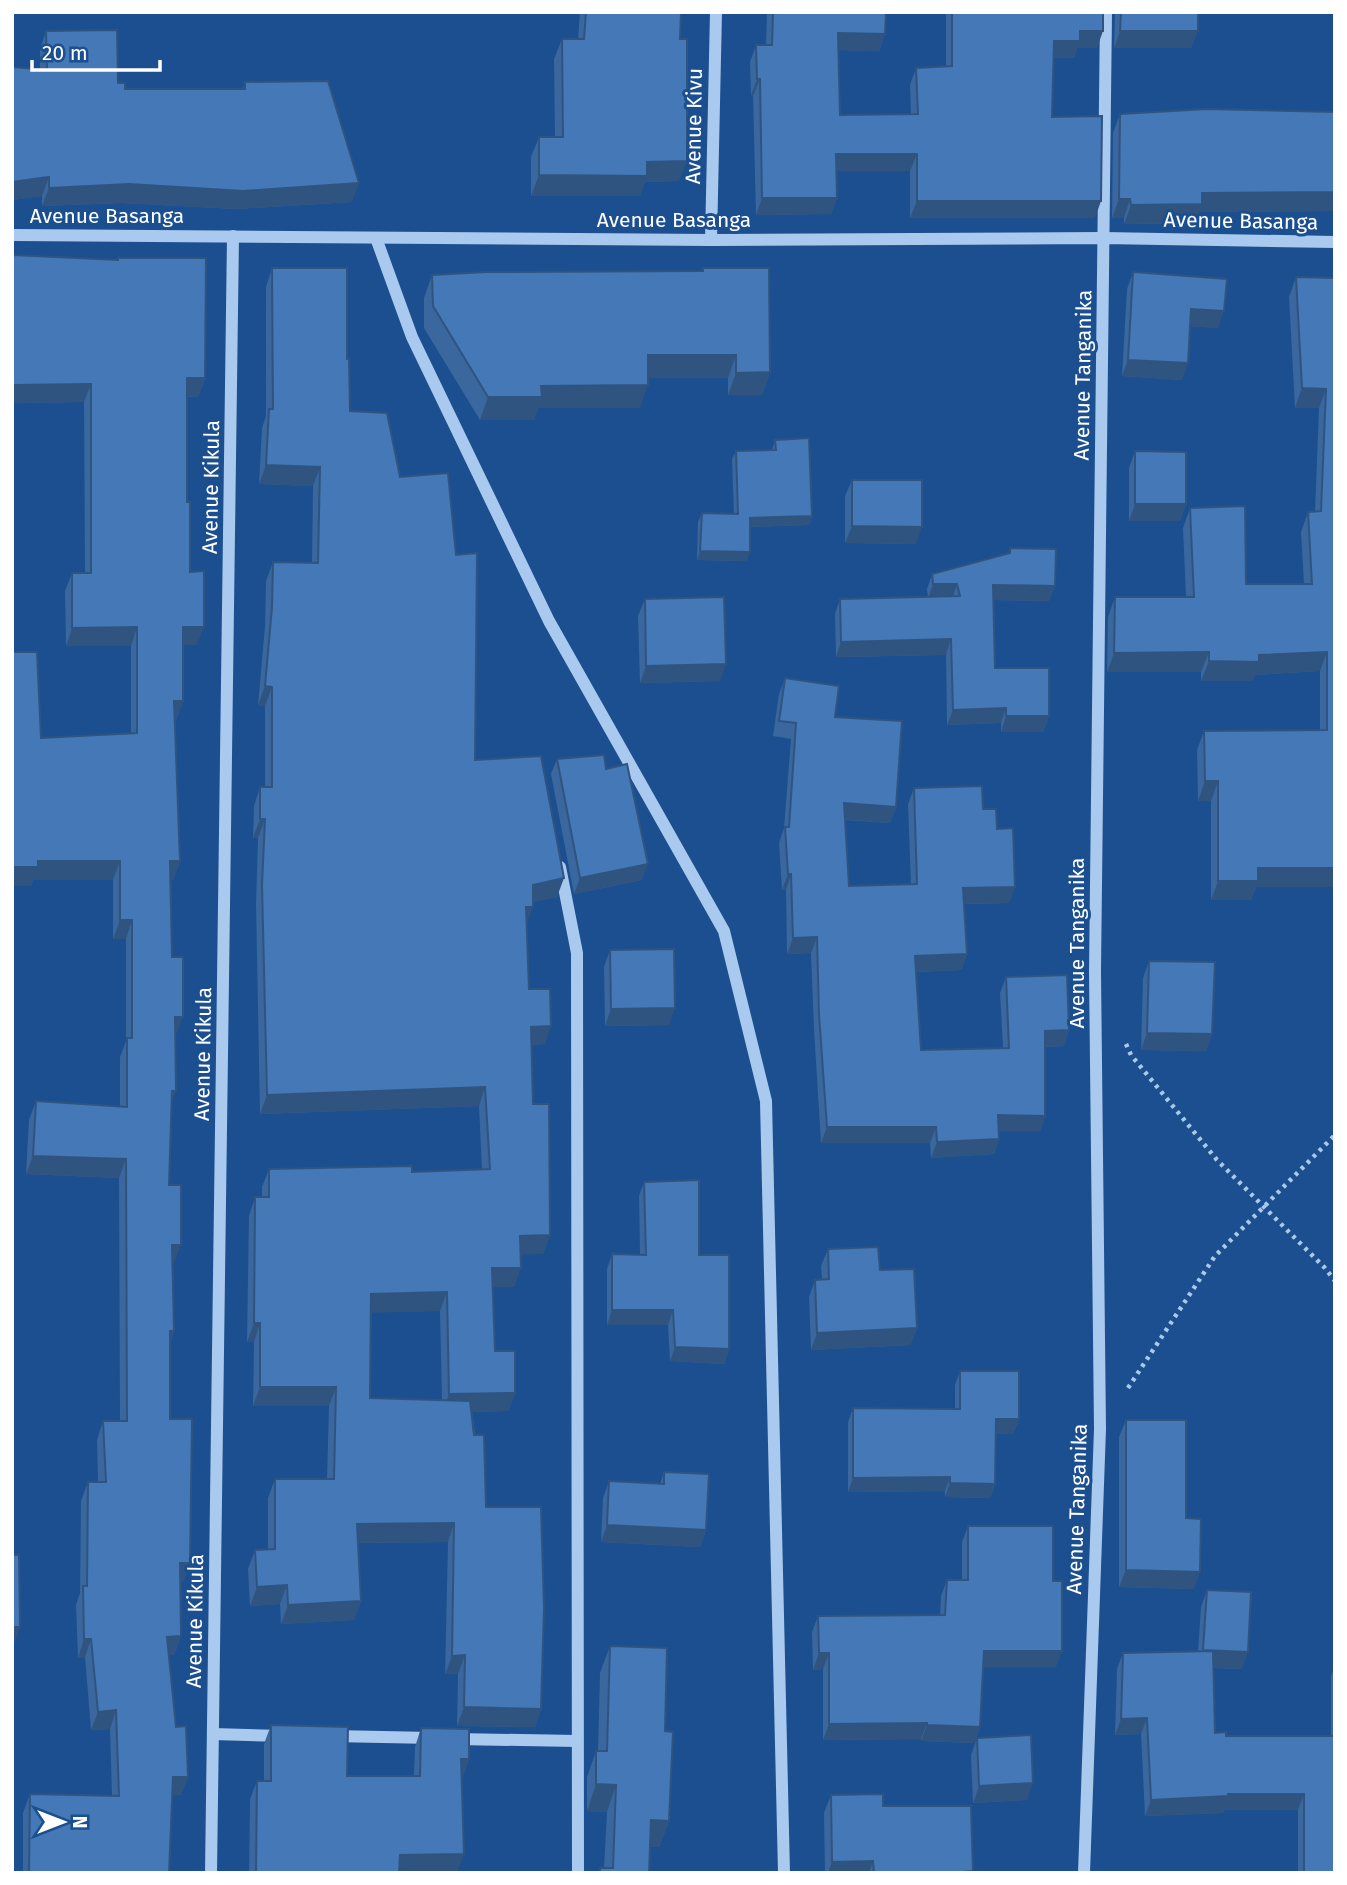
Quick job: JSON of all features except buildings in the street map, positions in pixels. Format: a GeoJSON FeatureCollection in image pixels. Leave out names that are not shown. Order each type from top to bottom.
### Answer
{"type":"FeatureCollection","features":[{"type":"Feature","properties":{"kind":"street","name":"Avenue Kivu"},"geometry":{"type":"LineString","coordinates":[[711,240],[716,12]]}},
{"type":"Feature","properties":{"kind":"street","name":"Avenue Tanganika"},"geometry":{"type":"LineString","coordinates":[[1084,1873],[1100,1429],[1095,972],[1106,12]]}},
{"type":"Feature","properties":{"kind":"street","name":"Avenue Basanga"},"geometry":{"type":"LineString","coordinates":[[12,235],[711,240],[1104,238],[1335,242]]}},
{"type":"Feature","properties":{"kind":"street","name":"Avenue Kikula"},"geometry":{"type":"LineString","coordinates":[[211,1873],[233,236]]}},
{"type":"Feature","properties":{"kind":"street"},"geometry":{"type":"LineString","coordinates":[[376,237],[412,337],[550,621],[724,931],[760,1075],[766,1101],[767,1129],[784,1873]]}},
{"type":"Feature","properties":{"kind":"street"},"geometry":{"type":"LineString","coordinates":[[558,857],[577,953],[578,1873]]}},
{"type":"Feature","properties":{"kind":"street"},"geometry":{"type":"LineString","coordinates":[[213,1734],[294,1736]]}},
{"type":"Feature","properties":{"kind":"street"},"geometry":{"type":"LineString","coordinates":[[321,1736],[577,1741]]}},
{"type":"Feature","properties":{"kind":"path"},"geometry":{"type":"LineString","coordinates":[[1126,1044],[1131,1055],[1217,1160],[1335,1281]]}},
{"type":"Feature","properties":{"kind":"path"},"geometry":{"type":"LineString","coordinates":[[1100,1429],[1215,1256],[1335,1135]]}}]}
